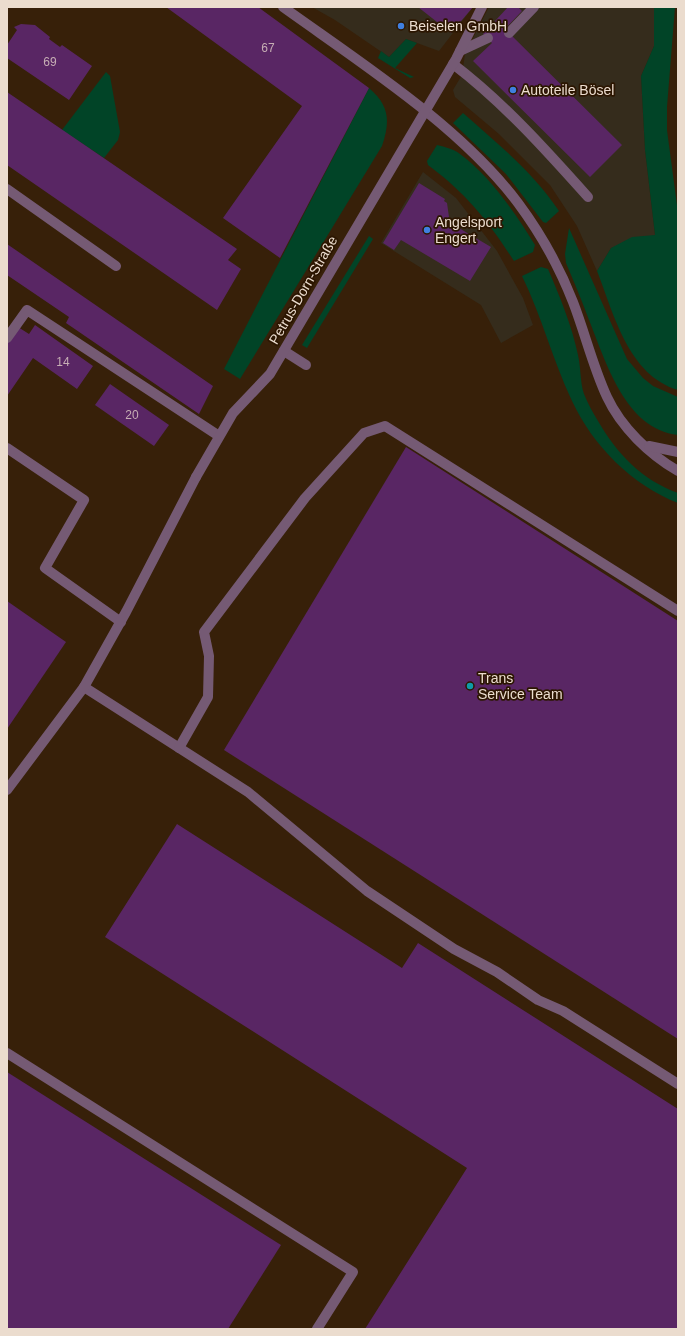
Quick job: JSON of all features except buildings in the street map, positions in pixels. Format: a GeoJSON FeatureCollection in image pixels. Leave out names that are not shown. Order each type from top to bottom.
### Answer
{"type":"FeatureCollection","features":[{"type":"Feature","properties":{"kind":"street"},"geometry":{"type":"LineString","coordinates":[[283,7],[425,111],[482,162],[518,203],[550,251],[561,274],[607,396],[622,421],[644,445],[678,470]]}},
{"type":"Feature","properties":{"kind":"street","name":"Petrus-Dorn-Straße"},"geometry":{"type":"LineString","coordinates":[[7,790],[84,687],[121,622],[196,477],[219,436],[233,413],[270,374],[453,64],[482,7]]}},
{"type":"Feature","properties":{"kind":"street"},"geometry":{"type":"LineString","coordinates":[[509,33],[534,7]]}},
{"type":"Feature","properties":{"kind":"street"},"geometry":{"type":"LineString","coordinates":[[460,50],[488,38]]}},
{"type":"Feature","properties":{"kind":"street"},"geometry":{"type":"LineString","coordinates":[[453,64],[478,84],[534,138],[588,197]]}},
{"type":"Feature","properties":{"kind":"street"},"geometry":{"type":"LineString","coordinates":[[7,189],[116,266]]}},
{"type":"Feature","properties":{"kind":"street"},"geometry":{"type":"LineString","coordinates":[[7,338],[28,310],[219,436]]}},
{"type":"Feature","properties":{"kind":"street"},"geometry":{"type":"LineString","coordinates":[[284,351],[306,365]]}},
{"type":"Feature","properties":{"kind":"street"},"geometry":{"type":"LineString","coordinates":[[179,748],[208,697],[209,656],[204,632],[305,498],[364,433],[385,426],[678,611]]}},
{"type":"Feature","properties":{"kind":"street"},"geometry":{"type":"LineString","coordinates":[[644,445],[660,450],[678,452]]}},
{"type":"Feature","properties":{"kind":"street"},"geometry":{"type":"LineString","coordinates":[[7,448],[84,500],[45,568],[121,622]]}},
{"type":"Feature","properties":{"kind":"street"},"geometry":{"type":"LineString","coordinates":[[84,687],[248,792],[367,891],[454,949],[497,972],[538,1000],[563,1011],[678,1084]]}},
{"type":"Feature","properties":{"kind":"street"},"geometry":{"type":"LineString","coordinates":[[7,1053],[353,1272],[317,1329]]}},
{"type":"Feature","properties":{"kind":"shaded area","name":"Beiselen GmbH"},"geometry":{"type":"Polygon","coordinates":[[[312,7],[473,7],[439,51],[406,39],[389,57],[335,20],[312,7]]]}},
{"type":"Feature","properties":{"kind":"shaded area"},"geometry":{"type":"Polygon","coordinates":[[[489,7],[654,7],[654,46],[641,76],[645,150],[655,235],[611,248],[597,271],[577,226],[550,185],[499,134],[455,97],[453,90],[462,75],[465,54],[489,7]]]}},
{"type":"Feature","properties":{"kind":"shaded area"},"geometry":{"type":"Polygon","coordinates":[[[423,172],[456,198],[497,251],[523,298],[533,325],[501,343],[481,305],[381,243],[423,172]]]}},
{"type":"Feature","properties":{"kind":"green space"},"geometry":{"type":"Polygon","coordinates":[[[654,7],[675,7],[667,107],[667,130],[678,213],[678,390],[661,382],[647,371],[635,357],[617,324],[597,271],[611,248],[632,237],[655,235],[645,150],[641,76],[654,46],[654,7]]]}},
{"type":"Feature","properties":{"kind":"green space"},"geometry":{"type":"Polygon","coordinates":[[[406,39],[417,43],[395,68],[414,77],[410,78],[378,58],[381,51],[389,57],[406,39]]]}},
{"type":"Feature","properties":{"kind":"green space"},"geometry":{"type":"Polygon","coordinates":[[[106,72],[110,76],[120,132],[118,140],[104,158],[62,130],[106,72]]]}},
{"type":"Feature","properties":{"kind":"green space"},"geometry":{"type":"Polygon","coordinates":[[[369,88],[381,101],[386,115],[387,122],[382,146],[240,379],[224,369],[369,88]]]}},
{"type":"Feature","properties":{"kind":"green space"},"geometry":{"type":"Polygon","coordinates":[[[463,113],[527,171],[549,197],[559,211],[546,223],[543,222],[506,174],[453,123],[463,113]]]}},
{"type":"Feature","properties":{"kind":"green space"},"geometry":{"type":"Polygon","coordinates":[[[437,145],[458,152],[492,184],[511,208],[535,245],[533,252],[514,261],[476,209],[442,176],[428,165],[427,161],[437,145]]]}},
{"type":"Feature","properties":{"kind":"green space"},"geometry":{"type":"Polygon","coordinates":[[[569,228],[627,359],[643,378],[653,386],[678,397],[678,435],[660,430],[644,420],[631,407],[620,391],[603,355],[566,263],[565,254],[569,228]]]}},
{"type":"Feature","properties":{"kind":"green space"},"geometry":{"type":"Polygon","coordinates":[[[369,236],[373,239],[307,348],[302,345],[369,236]]]}},
{"type":"Feature","properties":{"kind":"green space"},"geometry":{"type":"Polygon","coordinates":[[[541,267],[548,269],[565,312],[578,355],[584,394],[594,415],[605,433],[622,455],[653,481],[678,493],[678,503],[645,486],[630,475],[603,448],[581,418],[565,386],[536,307],[522,276],[541,267]]]}},
{"type":"Feature","properties":{"kind":"place","name":"Beiselen GmbH"},"geometry":{"type":"Point","coordinates":[401,26]}},
{"type":"Feature","properties":{"kind":"place","name":"Autoteile Bösel"},"geometry":{"type":"Point","coordinates":[513,90]}},
{"type":"Feature","properties":{"kind":"place","name":"Angelsport Engert"},"geometry":{"type":"Point","coordinates":[427,230]}},
{"type":"Feature","properties":{"kind":"place","name":"Trans Service Team"},"geometry":{"type":"Point","coordinates":[470,686]}}]}
